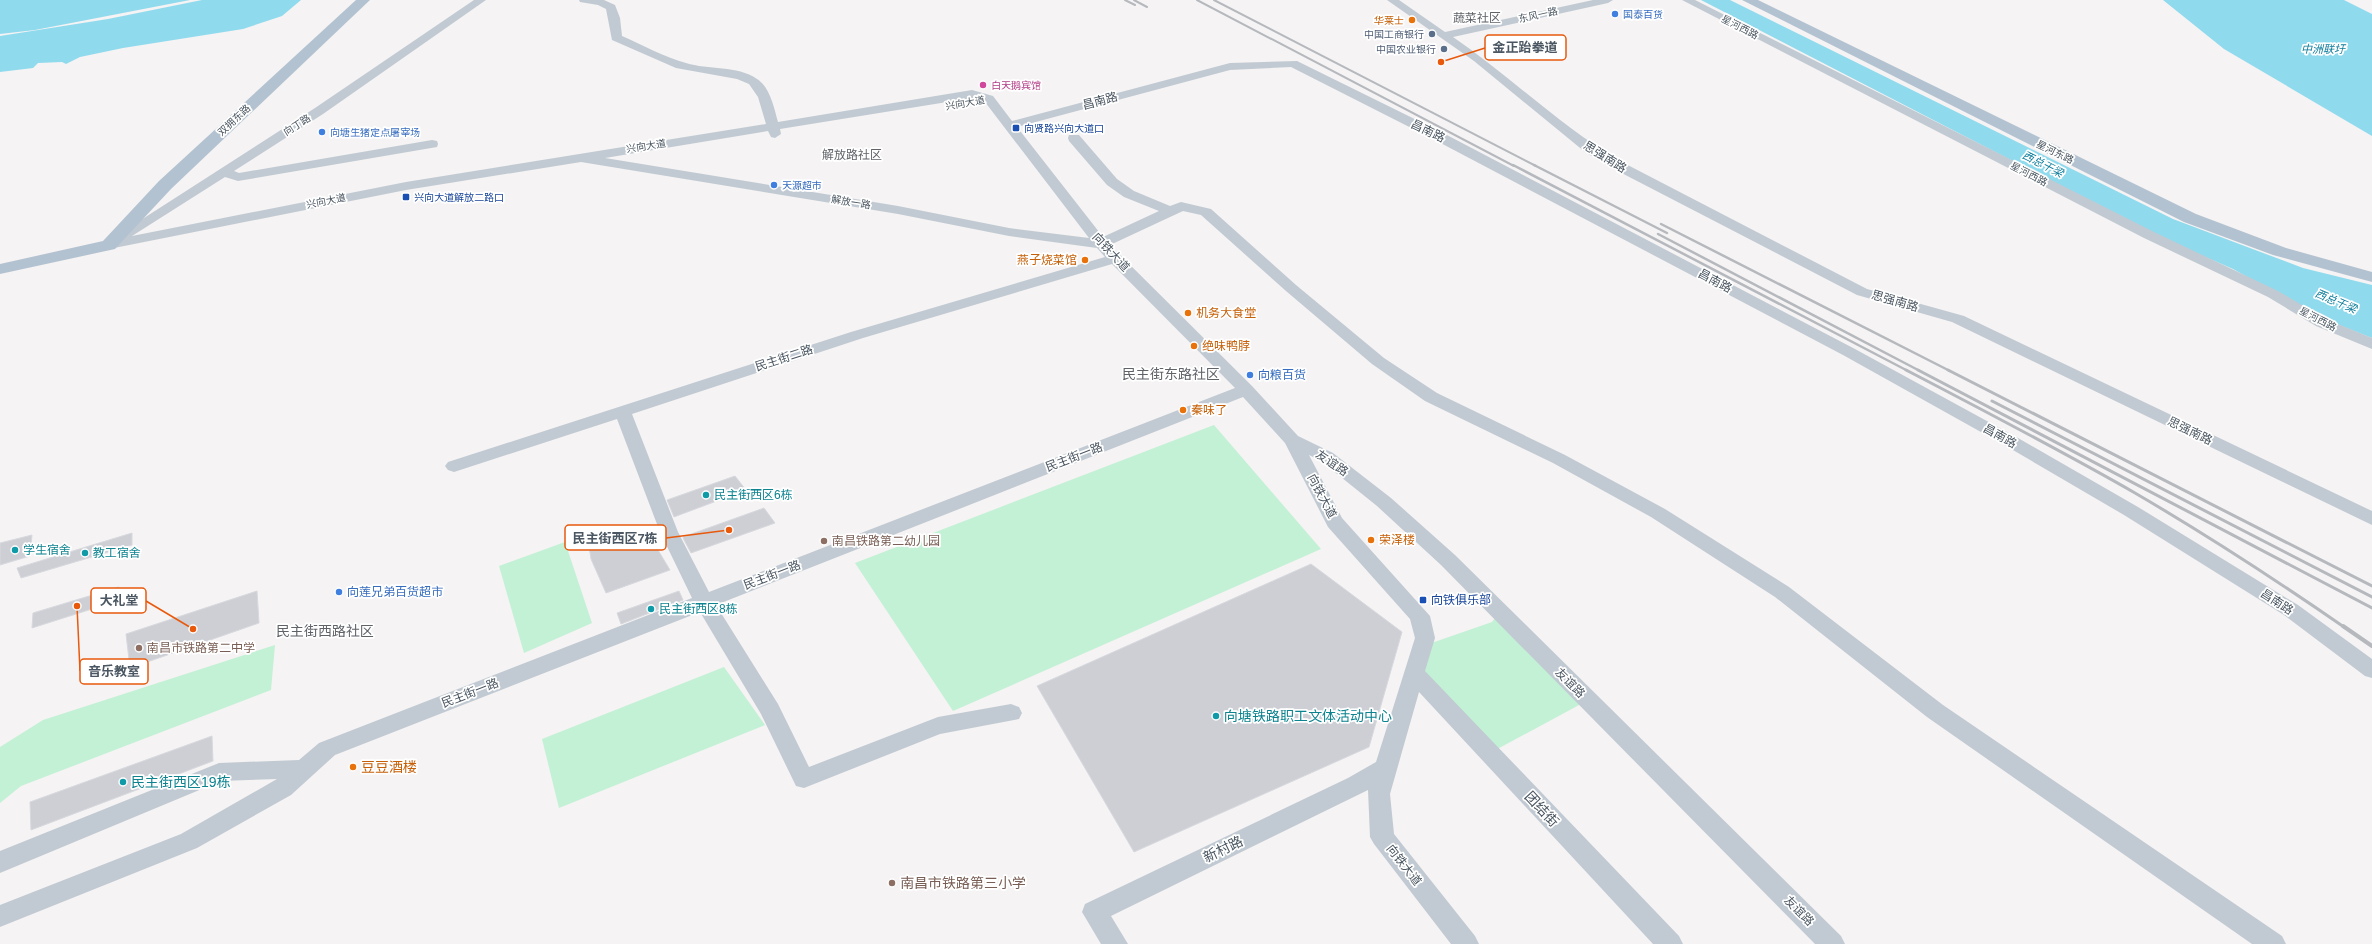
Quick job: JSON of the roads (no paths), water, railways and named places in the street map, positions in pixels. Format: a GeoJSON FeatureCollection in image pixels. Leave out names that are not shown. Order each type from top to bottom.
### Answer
{"type":"FeatureCollection","features":[{"type":"Feature","properties":{"kind":"main road","name":"双拥东路"},"geometry":{"type":"LineString","coordinates":[[109,245],[165,185],[364,0]]}},
{"type":"Feature","properties":{"kind":"main road","name":"星河东路"},"geometry":{"type":"LineString","coordinates":[[1748,0],[2190,218],[2255,245],[2316,265],[2372,277]]}},
{"type":"Feature","properties":{"kind":"main road","name":"兴向大道"},"geometry":{"type":"LineString","coordinates":[[0,269],[109,245]]}},
{"type":"Feature","properties":{"kind":"street","name":"向丁路"},"geometry":{"type":"LineString","coordinates":[[109,245],[319,111],[481,0]]}},
{"type":"Feature","properties":{"kind":"street"},"geometry":{"type":"LineString","coordinates":[[584,0],[600,2],[611,7],[615,18],[616,38],[668,61],[690,68],[730,74],[754,81],[761,90],[774,130]]}},
{"type":"Feature","properties":{"kind":"street","name":"思强南路"},"geometry":{"type":"LineString","coordinates":[[1392,0],[1445,35],[1590,149],[1622,168],[1862,292],[1958,319],[2372,519]]}},
{"type":"Feature","properties":{"kind":"street","name":"东风一路"},"geometry":{"type":"LineString","coordinates":[[1445,35],[1608,0]]}},
{"type":"Feature","properties":{"kind":"street","name":"星河西路"},"geometry":{"type":"LineString","coordinates":[[1687,0],[2149,235],[2273,294],[2322,323],[2372,344]]}},
{"type":"Feature","properties":{"kind":"street","name":"昌南路"},"geometry":{"type":"LineString","coordinates":[[1011,125],[1230,67],[1292,63],[1500,168],[1848,352],[2012,442],[2131,511],[2291,610],[2372,670]]}},
{"type":"Feature","properties":{"kind":"street","name":"兴向大道"},"geometry":{"type":"LineString","coordinates":[[109,245],[406,186],[578,157],[989,99]]}},
{"type":"Feature","properties":{"kind":"street","name":"向铁大道"},"geometry":{"type":"LineString","coordinates":[[989,99],[1011,125],[1101,244],[1246,390],[1292,440],[1335,522],[1420,616],[1424,638],[1378,794],[1382,837],[1466,944]]}},
{"type":"Feature","properties":{"kind":"street","name":"兴向大道"},"geometry":{"type":"LineString","coordinates":[[109,245],[143,245],[410,194],[605,162],[774,130]]}},
{"type":"Feature","properties":{"kind":"street"},"geometry":{"type":"LineString","coordinates":[[1074,138],[1112,182],[1129,194],[1168,210]]}},
{"type":"Feature","properties":{"kind":"street"},"geometry":{"type":"LineString","coordinates":[[223,172],[238,177],[432,144]]}},
{"type":"Feature","properties":{"kind":"street","name":"解放一路"},"geometry":{"type":"LineString","coordinates":[[578,157],[898,210],[1009,232],[1101,244]]}},
{"type":"Feature","properties":{"kind":"street"},"geometry":{"type":"LineString","coordinates":[[1101,244],[1168,210],[1181,206],[1206,212],[1290,288],[1378,361],[1431,398],[1560,459],[1658,513],[1782,592],[1935,711],[2273,944]]}},
{"type":"Feature","properties":{"kind":"street","name":"民主街二路"},"geometry":{"type":"LineString","coordinates":[[454,466],[857,335],[1116,258]]}},
{"type":"Feature","properties":{"kind":"street","name":"民主街一路"},"geometry":{"type":"LineString","coordinates":[[0,916],[189,841],[283,788],[327,749],[1246,390]]}},
{"type":"Feature","properties":{"kind":"street"},"geometry":{"type":"LineString","coordinates":[[622,411],[669,532],[704,602],[770,710],[804,779],[938,726],[1011,713]]}},
{"type":"Feature","properties":{"kind":"street","name":"友谊路"},"geometry":{"type":"LineString","coordinates":[[1292,440],[1327,457],[1384,502],[1448,560],[1832,944]]}},
{"type":"Feature","properties":{"kind":"street","name":"团结街"},"geometry":{"type":"LineString","coordinates":[[1414,673],[1670,944]]}},
{"type":"Feature","properties":{"kind":"street","name":"新村路"},"geometry":{"type":"LineString","coordinates":[[1115,944],[1094,912],[1356,785],[1386,768]]}},
{"type":"Feature","properties":{"kind":"street"},"geometry":{"type":"LineString","coordinates":[[0,862],[219,772],[304,769]]}},
{"type":"Feature","properties":{"kind":"water"},"geometry":{"type":"Polygon","coordinates":[[[0,0],[190,0],[35,30],[0,34],[0,0]]]}},
{"type":"Feature","properties":{"kind":"water"},"geometry":{"type":"Polygon","coordinates":[[[202,0],[301,0],[282,16],[243,29],[123,48],[80,57],[66,64],[62,62],[38,63],[33,68],[0,72],[0,36],[108,19],[202,0]]]}},
{"type":"Feature","properties":{"kind":"water","name":"西总干梁"},"geometry":{"type":"Polygon","coordinates":[[[1701,0],[1730,0],[2173,219],[2303,268],[2372,285],[2372,338],[2321,318],[2233,269],[2162,238],[1701,0]]]}},
{"type":"Feature","properties":{"kind":"water","name":"中洲联圩"},"geometry":{"type":"Polygon","coordinates":[[[2163,0],[2344,0],[2372,14],[2372,136],[2224,49],[2163,0]]]}},
{"type":"Feature","properties":{"kind":"railway"},"geometry":{"type":"LineString","coordinates":[[1125,0],[1135,5]]}},
{"type":"Feature","properties":{"kind":"railway"},"geometry":{"type":"LineString","coordinates":[[1134,0],[1147,7]]}},
{"type":"Feature","properties":{"kind":"railway"},"geometry":{"type":"LineString","coordinates":[[1197,0],[1514,166]]}},
{"type":"Feature","properties":{"kind":"railway"},"geometry":{"type":"LineString","coordinates":[[1214,0],[1536,166]]}},
{"type":"Feature","properties":{"kind":"railway"},"geometry":{"type":"LineString","coordinates":[[1513,165],[1908,371]]}},
{"type":"Feature","properties":{"kind":"railway"},"geometry":{"type":"LineString","coordinates":[[1534,165],[1667,233]]}},
{"type":"Feature","properties":{"kind":"railway"},"geometry":{"type":"LineString","coordinates":[[1661,224],[1950,371]]}},
{"type":"Feature","properties":{"kind":"railway"},"geometry":{"type":"LineString","coordinates":[[1658,234],[1920,371]]}},
{"type":"Feature","properties":{"kind":"railway"},"geometry":{"type":"LineString","coordinates":[[1906,370],[1993,415],[2135,493],[2241,558],[2344,627]]}},
{"type":"Feature","properties":{"kind":"railway"},"geometry":{"type":"LineString","coordinates":[[1918,370],[2372,608]]}},
{"type":"Feature","properties":{"kind":"railway"},"geometry":{"type":"LineString","coordinates":[[1948,370],[2372,586]]}},
{"type":"Feature","properties":{"kind":"railway"},"geometry":{"type":"LineString","coordinates":[[1992,401],[2372,597]]}},
{"type":"Feature","properties":{"kind":"railway"},"geometry":{"type":"LineString","coordinates":[[2343,626],[2372,646]]}},
{"type":"Feature","properties":{"kind":"place","name":"国泰百货"},"geometry":{"type":"Point","coordinates":[1615,14]}},
{"type":"Feature","properties":{"kind":"place","name":"华莱士"},"geometry":{"type":"Point","coordinates":[1412,20]}},
{"type":"Feature","properties":{"kind":"place","name":"中国工商银行"},"geometry":{"type":"Point","coordinates":[1432,34]}},
{"type":"Feature","properties":{"kind":"place","name":"中国农业银行"},"geometry":{"type":"Point","coordinates":[1444,49]}},
{"type":"Feature","properties":{"kind":"place","name":"金正跆拳道"},"geometry":{"type":"Point","coordinates":[1441,62]}},
{"type":"Feature","properties":{"kind":"place","name":"白天鹅宾馆"},"geometry":{"type":"Point","coordinates":[983,85]}},
{"type":"Feature","properties":{"kind":"place","name":"向贤路兴向大道口"},"geometry":{"type":"Point","coordinates":[1016,128]}},
{"type":"Feature","properties":{"kind":"place","name":"向塘生猪定点屠宰场"},"geometry":{"type":"Point","coordinates":[322,132]}},
{"type":"Feature","properties":{"kind":"place","name":"天源超市"},"geometry":{"type":"Point","coordinates":[774,185]}},
{"type":"Feature","properties":{"kind":"place","name":"兴向大道解放二路口"},"geometry":{"type":"Point","coordinates":[406,197]}},
{"type":"Feature","properties":{"kind":"place","name":"燕子烧菜馆"},"geometry":{"type":"Point","coordinates":[1085,260]}},
{"type":"Feature","properties":{"kind":"place","name":"机务大食堂"},"geometry":{"type":"Point","coordinates":[1188,313]}},
{"type":"Feature","properties":{"kind":"place","name":"绝味鸭脖"},"geometry":{"type":"Point","coordinates":[1194,346]}},
{"type":"Feature","properties":{"kind":"place","name":"向粮百货"},"geometry":{"type":"Point","coordinates":[1250,375]}},
{"type":"Feature","properties":{"kind":"place","name":"秦味了"},"geometry":{"type":"Point","coordinates":[1183,410]}},
{"type":"Feature","properties":{"kind":"place","name":"民主街西区6栋"},"geometry":{"type":"Point","coordinates":[706,495]}},
{"type":"Feature","properties":{"kind":"place","name":"民主街西区7栋"},"geometry":{"type":"Point","coordinates":[729,530]}},
{"type":"Feature","properties":{"kind":"place","name":"荣泽楼"},"geometry":{"type":"Point","coordinates":[1371,540]}},
{"type":"Feature","properties":{"kind":"place","name":"南昌铁路第二幼儿园"},"geometry":{"type":"Point","coordinates":[824,541]}},
{"type":"Feature","properties":{"kind":"place","name":"学生宿舍"},"geometry":{"type":"Point","coordinates":[15,550]}},
{"type":"Feature","properties":{"kind":"place","name":"教工宿舍"},"geometry":{"type":"Point","coordinates":[85,553]}},
{"type":"Feature","properties":{"kind":"place","name":"向莲兄弟百货超市"},"geometry":{"type":"Point","coordinates":[339,592]}},
{"type":"Feature","properties":{"kind":"place","name":"向铁俱乐部"},"geometry":{"type":"Point","coordinates":[1423,600]}},
{"type":"Feature","properties":{"kind":"place","name":"音乐教室"},"geometry":{"type":"Point","coordinates":[77,606]}},
{"type":"Feature","properties":{"kind":"place","name":"民主街西区8栋"},"geometry":{"type":"Point","coordinates":[651,609]}},
{"type":"Feature","properties":{"kind":"place","name":"大礼堂"},"geometry":{"type":"Point","coordinates":[193,629]}},
{"type":"Feature","properties":{"kind":"place","name":"南昌市铁路第二中学"},"geometry":{"type":"Point","coordinates":[139,648]}},
{"type":"Feature","properties":{"kind":"place","name":"向塘铁路职工文体活动中心"},"geometry":{"type":"Point","coordinates":[1216,716]}},
{"type":"Feature","properties":{"kind":"place","name":"豆豆酒楼"},"geometry":{"type":"Point","coordinates":[353,767]}},
{"type":"Feature","properties":{"kind":"place","name":"民主街西区19栋"},"geometry":{"type":"Point","coordinates":[123,782]}},
{"type":"Feature","properties":{"kind":"place","name":"南昌市铁路第三小学"},"geometry":{"type":"Point","coordinates":[892,883]}},
{"type":"Feature","properties":{"kind":"district","name":"蔬菜社区"},"geometry":{"type":"Point","coordinates":[1477,18]}},
{"type":"Feature","properties":{"kind":"district","name":"解放路社区"},"geometry":{"type":"Point","coordinates":[852,155]}},
{"type":"Feature","properties":{"kind":"district","name":"民主街东路社区"},"geometry":{"type":"Point","coordinates":[1171,374]}},
{"type":"Feature","properties":{"kind":"district","name":"民主街西路社区"},"geometry":{"type":"Point","coordinates":[325,631]}}]}
